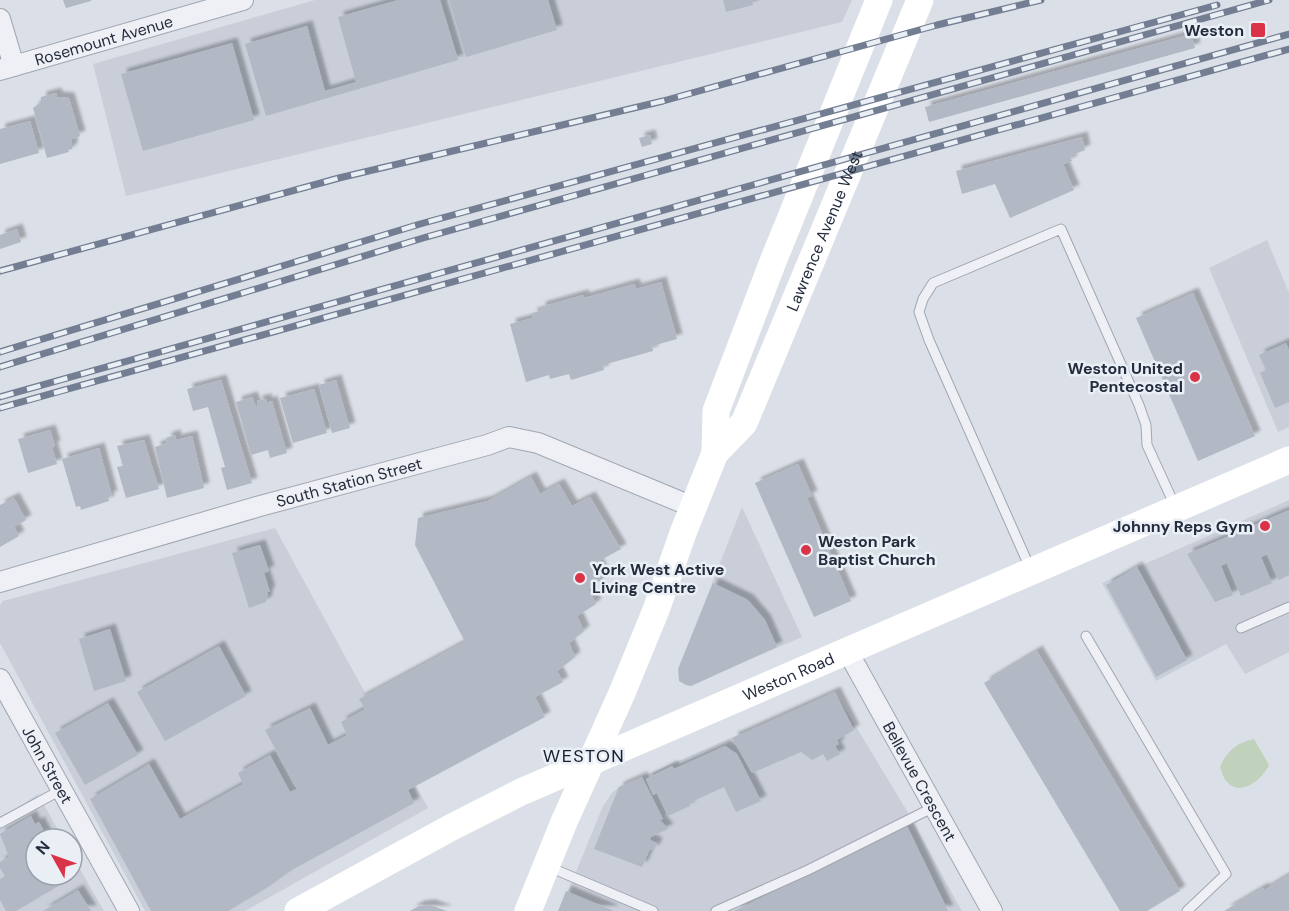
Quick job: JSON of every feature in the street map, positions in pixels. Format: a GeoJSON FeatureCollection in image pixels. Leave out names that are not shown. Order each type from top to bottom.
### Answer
{"type":"FeatureCollection","features":[{"type":"Feature","properties":{"kind":"main road","name":"Lawrence Avenue West"},"geometry":{"type":"LineString","coordinates":[[528,911],[656,610],[715,453],[716,411],[879,0]]}},
{"type":"Feature","properties":{"kind":"main road","name":"Lawrence Avenue West"},"geometry":{"type":"LineString","coordinates":[[715,453],[744,423],[920,0]]}},
{"type":"Feature","properties":{"kind":"main road","name":"Weston Road"},"geometry":{"type":"LineString","coordinates":[[298,911],[492,806],[1289,460]]}},
{"type":"Feature","properties":{"kind":"street","name":"Rosemount Avenue"},"geometry":{"type":"LineString","coordinates":[[7,68],[243,0]]}},
{"type":"Feature","properties":{"kind":"street"},"geometry":{"type":"LineString","coordinates":[[0,19],[7,68]]}},
{"type":"Feature","properties":{"kind":"street","name":"South Station Street"},"geometry":{"type":"LineString","coordinates":[[0,582],[148,538],[488,445],[509,437],[538,443],[693,507]]}},
{"type":"Feature","properties":{"kind":"street","name":"Bellevue Crescent"},"geometry":{"type":"LineString","coordinates":[[848,652],[992,911]]}},
{"type":"Feature","properties":{"kind":"street","name":"John Street"},"geometry":{"type":"LineString","coordinates":[[0,679],[129,911]]}},
{"type":"Feature","properties":{"kind":"lane"},"geometry":{"type":"LineString","coordinates":[[1031,572],[922,324],[919,312],[923,299],[933,284],[1061,229],[1139,405],[1146,424],[1148,445],[1176,508]]}},
{"type":"Feature","properties":{"kind":"lane"},"geometry":{"type":"LineString","coordinates":[[1241,628],[1289,607]]}},
{"type":"Feature","properties":{"kind":"lane"},"geometry":{"type":"LineString","coordinates":[[1086,636],[1226,874],[1187,911]]}},
{"type":"Feature","properties":{"kind":"lane"},"geometry":{"type":"LineString","coordinates":[[2,819],[61,790]]}},
{"type":"Feature","properties":{"kind":"lane"},"geometry":{"type":"LineString","coordinates":[[716,911],[807,870],[934,807]]}},
{"type":"Feature","properties":{"kind":"lane"},"geometry":{"type":"LineString","coordinates":[[546,866],[653,911]]}},
{"type":"Feature","properties":{"kind":"shaded area"},"geometry":{"type":"Polygon","coordinates":[[[315,0],[852,0],[842,22],[126,196],[93,64],[315,0]]]}},
{"type":"Feature","properties":{"kind":"shaded area"},"geometry":{"type":"Polygon","coordinates":[[[1267,240],[1289,293],[1289,427],[1278,432],[1209,268],[1267,240]]]}},
{"type":"Feature","properties":{"kind":"shaded area"},"geometry":{"type":"Polygon","coordinates":[[[1289,500],[1289,652],[1245,674],[1226,644],[1156,681],[1102,583],[1289,500]]]}},
{"type":"Feature","properties":{"kind":"shaded area"},"geometry":{"type":"Polygon","coordinates":[[[742,507],[802,637],[697,682],[680,665],[742,507]]]}},
{"type":"Feature","properties":{"kind":"shaded area"},"geometry":{"type":"Polygon","coordinates":[[[275,528],[428,808],[245,911],[145,911],[0,643],[0,605],[3,601],[275,528]]]}},
{"type":"Feature","properties":{"kind":"shaded area"},"geometry":{"type":"Polygon","coordinates":[[[835,692],[907,811],[962,911],[560,911],[603,806],[619,787],[835,692]]]}},
{"type":"Feature","properties":{"kind":"shaded area"},"geometry":{"type":"Polygon","coordinates":[[[38,794],[56,827],[24,827],[24,887],[84,887],[84,876],[104,911],[0,911],[0,820],[38,794]]]}},
{"type":"Feature","properties":{"kind":"green space"},"geometry":{"type":"Polygon","coordinates":[[[1254,739],[1269,765],[1252,784],[1240,788],[1234,787],[1223,776],[1220,767],[1233,748],[1254,739]]]}},
{"type":"Feature","properties":{"kind":"building"},"geometry":{"type":"Polygon","coordinates":[[[63,0],[91,0],[91,1],[66,8],[63,0]]]}},
{"type":"Feature","properties":{"kind":"building"},"geometry":{"type":"Polygon","coordinates":[[[398,0],[440,0],[458,60],[266,116],[245,44],[307,26],[325,91],[356,82],[338,17],[398,0]]]}},
{"type":"Feature","properties":{"kind":"building"},"geometry":{"type":"Polygon","coordinates":[[[449,0],[548,0],[557,30],[466,57],[449,0]]]}},
{"type":"Feature","properties":{"kind":"building"},"geometry":{"type":"Polygon","coordinates":[[[723,0],[752,0],[753,5],[726,12],[723,0]]]}},
{"type":"Feature","properties":{"kind":"building"},"geometry":{"type":"Polygon","coordinates":[[[1191,34],[1195,48],[929,122],[925,107],[1191,34]]]}},
{"type":"Feature","properties":{"kind":"building"},"geometry":{"type":"Polygon","coordinates":[[[232,43],[254,120],[143,151],[121,74],[232,43]]]}},
{"type":"Feature","properties":{"kind":"building"},"geometry":{"type":"Polygon","coordinates":[[[56,93],[57,97],[69,98],[80,136],[72,139],[72,149],[68,150],[69,152],[47,158],[33,108],[41,102],[41,97],[56,93]]]}},
{"type":"Feature","properties":{"kind":"building"},"geometry":{"type":"Polygon","coordinates":[[[30,121],[39,153],[0,164],[0,129],[30,121]]]}},
{"type":"Feature","properties":{"kind":"building"},"geometry":{"type":"Polygon","coordinates":[[[650,135],[652,144],[642,147],[639,138],[650,135]]]}},
{"type":"Feature","properties":{"kind":"building"},"geometry":{"type":"Polygon","coordinates":[[[1082,137],[1085,150],[1070,156],[1072,161],[1063,164],[1074,190],[1010,218],[995,184],[962,194],[956,171],[1082,137]]]}},
{"type":"Feature","properties":{"kind":"building"},"geometry":{"type":"Polygon","coordinates":[[[17,229],[21,242],[0,249],[0,235],[17,229]]]}},
{"type":"Feature","properties":{"kind":"building"},"geometry":{"type":"Polygon","coordinates":[[[661,282],[677,339],[652,346],[653,351],[603,365],[604,370],[571,380],[569,374],[550,379],[549,375],[526,382],[510,324],[533,318],[532,313],[541,311],[540,307],[583,295],[584,298],[634,284],[636,289],[661,282]]]}},
{"type":"Feature","properties":{"kind":"building","name":"Weston United Pentecostal"},"geometry":{"type":"Polygon","coordinates":[[[1193,293],[1255,436],[1198,461],[1136,318],[1193,293]]]}},
{"type":"Feature","properties":{"kind":"building"},"geometry":{"type":"Polygon","coordinates":[[[1286,343],[1289,350],[1289,402],[1275,408],[1260,373],[1266,370],[1259,355],[1286,343]]]}},
{"type":"Feature","properties":{"kind":"building"},"geometry":{"type":"Polygon","coordinates":[[[221,380],[252,483],[227,490],[221,468],[225,467],[208,407],[193,411],[187,389],[221,380]]]}},
{"type":"Feature","properties":{"kind":"building"},"geometry":{"type":"Polygon","coordinates":[[[336,380],[350,428],[332,433],[319,385],[336,380]]]}},
{"type":"Feature","properties":{"kind":"building"},"geometry":{"type":"Polygon","coordinates":[[[314,389],[327,433],[293,443],[280,398],[314,389]]]}},
{"type":"Feature","properties":{"kind":"building"},"geometry":{"type":"Polygon","coordinates":[[[252,397],[256,407],[258,406],[257,401],[266,399],[267,403],[272,401],[287,453],[270,458],[268,450],[251,455],[236,402],[252,397]]]}},
{"type":"Feature","properties":{"kind":"building"},"geometry":{"type":"Polygon","coordinates":[[[50,430],[57,464],[28,473],[18,439],[50,430]]]}},
{"type":"Feature","properties":{"kind":"building"},"geometry":{"type":"Polygon","coordinates":[[[175,435],[176,440],[192,436],[204,488],[167,498],[155,447],[167,443],[166,438],[175,435]]]}},
{"type":"Feature","properties":{"kind":"building"},"geometry":{"type":"Polygon","coordinates":[[[144,440],[159,489],[126,498],[117,467],[123,466],[117,446],[144,440]]]}},
{"type":"Feature","properties":{"kind":"building"},"geometry":{"type":"Polygon","coordinates":[[[99,448],[112,496],[108,497],[109,501],[81,510],[80,506],[76,507],[62,459],[99,448]]]}},
{"type":"Feature","properties":{"kind":"building","name":"Weston Park Baptist Church"},"geometry":{"type":"Polygon","coordinates":[[[798,464],[812,496],[807,498],[851,601],[814,617],[755,483],[798,464]]]}},
{"type":"Feature","properties":{"kind":"building"},"geometry":{"type":"Polygon","coordinates":[[[531,477],[540,494],[559,484],[572,506],[590,497],[621,549],[597,562],[605,577],[588,589],[596,604],[577,616],[584,631],[569,643],[575,657],[557,671],[563,682],[535,697],[545,717],[408,790],[414,803],[290,871],[228,911],[151,911],[90,799],[149,764],[180,819],[243,784],[238,773],[270,755],[290,792],[297,789],[265,730],[310,708],[328,745],[347,735],[341,722],[365,709],[359,699],[465,642],[415,545],[418,518],[488,501],[531,477]]]}},
{"type":"Feature","properties":{"kind":"building"},"geometry":{"type":"Polygon","coordinates":[[[14,498],[26,520],[14,527],[19,536],[0,547],[0,505],[14,498]]]}},
{"type":"Feature","properties":{"kind":"building"},"geometry":{"type":"Polygon","coordinates":[[[1289,510],[1289,575],[1279,580],[1268,554],[1261,557],[1272,583],[1241,596],[1227,563],[1221,566],[1233,595],[1215,602],[1187,554],[1289,510]]]}},
{"type":"Feature","properties":{"kind":"building"},"geometry":{"type":"Polygon","coordinates":[[[260,545],[269,571],[264,573],[270,592],[268,592],[266,602],[249,608],[232,553],[260,545]]]}},
{"type":"Feature","properties":{"kind":"building"},"geometry":{"type":"Polygon","coordinates":[[[1137,567],[1187,660],[1156,677],[1106,585],[1137,567]]]}},
{"type":"Feature","properties":{"kind":"building"},"geometry":{"type":"Polygon","coordinates":[[[713,583],[748,600],[765,620],[777,647],[691,686],[686,685],[679,681],[678,669],[713,583]]]}},
{"type":"Feature","properties":{"kind":"building"},"geometry":{"type":"Polygon","coordinates":[[[110,629],[126,681],[94,691],[79,639],[110,629]]]}},
{"type":"Feature","properties":{"kind":"building"},"geometry":{"type":"Polygon","coordinates":[[[219,646],[246,696],[165,741],[137,692],[219,646]]]}},
{"type":"Feature","properties":{"kind":"building"},"geometry":{"type":"Polygon","coordinates":[[[1037,651],[1180,891],[1147,911],[1120,911],[984,683],[1037,651]]]}},
{"type":"Feature","properties":{"kind":"building"},"geometry":{"type":"Polygon","coordinates":[[[835,692],[854,730],[837,740],[839,744],[835,746],[840,754],[827,761],[823,754],[812,760],[801,752],[752,773],[732,738],[835,692]]]}},
{"type":"Feature","properties":{"kind":"building"},"geometry":{"type":"Polygon","coordinates":[[[108,703],[138,755],[85,785],[55,733],[108,703]]]}},
{"type":"Feature","properties":{"kind":"building"},"geometry":{"type":"Polygon","coordinates":[[[725,746],[737,754],[761,801],[736,812],[724,787],[689,803],[690,806],[668,816],[657,793],[653,795],[646,779],[672,766],[674,769],[725,746]]]}},
{"type":"Feature","properties":{"kind":"building"},"geometry":{"type":"Polygon","coordinates":[[[642,777],[663,819],[660,820],[668,829],[651,837],[650,840],[657,843],[654,850],[650,849],[642,867],[594,849],[619,787],[642,777]]]}},
{"type":"Feature","properties":{"kind":"building"},"geometry":{"type":"Polygon","coordinates":[[[31,816],[35,824],[39,822],[42,827],[24,827],[24,887],[56,887],[16,911],[6,911],[0,900],[0,879],[5,876],[0,868],[0,862],[9,857],[0,834],[31,816]]]}},
{"type":"Feature","properties":{"kind":"building"},"geometry":{"type":"Polygon","coordinates":[[[907,826],[948,911],[734,911],[907,826]]]}},
{"type":"Feature","properties":{"kind":"building"},"geometry":{"type":"Polygon","coordinates":[[[1289,875],[1289,911],[1224,911],[1263,888],[1264,890],[1289,875]]]}},
{"type":"Feature","properties":{"kind":"building"},"geometry":{"type":"Polygon","coordinates":[[[78,890],[91,911],[43,911],[78,890]]]}},
{"type":"Feature","properties":{"kind":"building"},"geometry":{"type":"Polygon","coordinates":[[[566,891],[614,911],[558,911],[566,891]]]}},
{"type":"Feature","properties":{"kind":"building"},"geometry":{"type":"Polygon","coordinates":[[[430,905],[447,911],[410,911],[419,906],[430,905]]]}},
{"type":"Feature","properties":{"kind":"railway"},"geometry":{"type":"LineString","coordinates":[[0,271],[339,178],[663,101],[937,25],[1041,0]]}},
{"type":"Feature","properties":{"kind":"railway"},"geometry":{"type":"LineString","coordinates":[[0,367],[423,238],[1269,0]]}},
{"type":"Feature","properties":{"kind":"railway"},"geometry":{"type":"LineString","coordinates":[[0,352],[420,224],[1217,5]]}},
{"type":"Feature","properties":{"kind":"railway"},"geometry":{"type":"LineString","coordinates":[[0,397],[1289,34]]}},
{"type":"Feature","properties":{"kind":"railway"},"geometry":{"type":"LineString","coordinates":[[0,408],[1289,49]]}},
{"type":"Feature","properties":{"kind":"place","name":"Weston"},"geometry":{"type":"Point","coordinates":[1258,30]}},
{"type":"Feature","properties":{"kind":"place","name":"Weston United Pentecostal"},"geometry":{"type":"Point","coordinates":[1195,377]}},
{"type":"Feature","properties":{"kind":"place","name":"Johnny Reps Gym"},"geometry":{"type":"Point","coordinates":[1265,526]}},
{"type":"Feature","properties":{"kind":"place","name":"Weston Park Baptist Church"},"geometry":{"type":"Point","coordinates":[806,550]}},
{"type":"Feature","properties":{"kind":"place","name":"York West Active Living Centre"},"geometry":{"type":"Point","coordinates":[580,578]}},
{"type":"Feature","properties":{"kind":"district","name":"WESTON"},"geometry":{"type":"Point","coordinates":[584,756]}}]}
